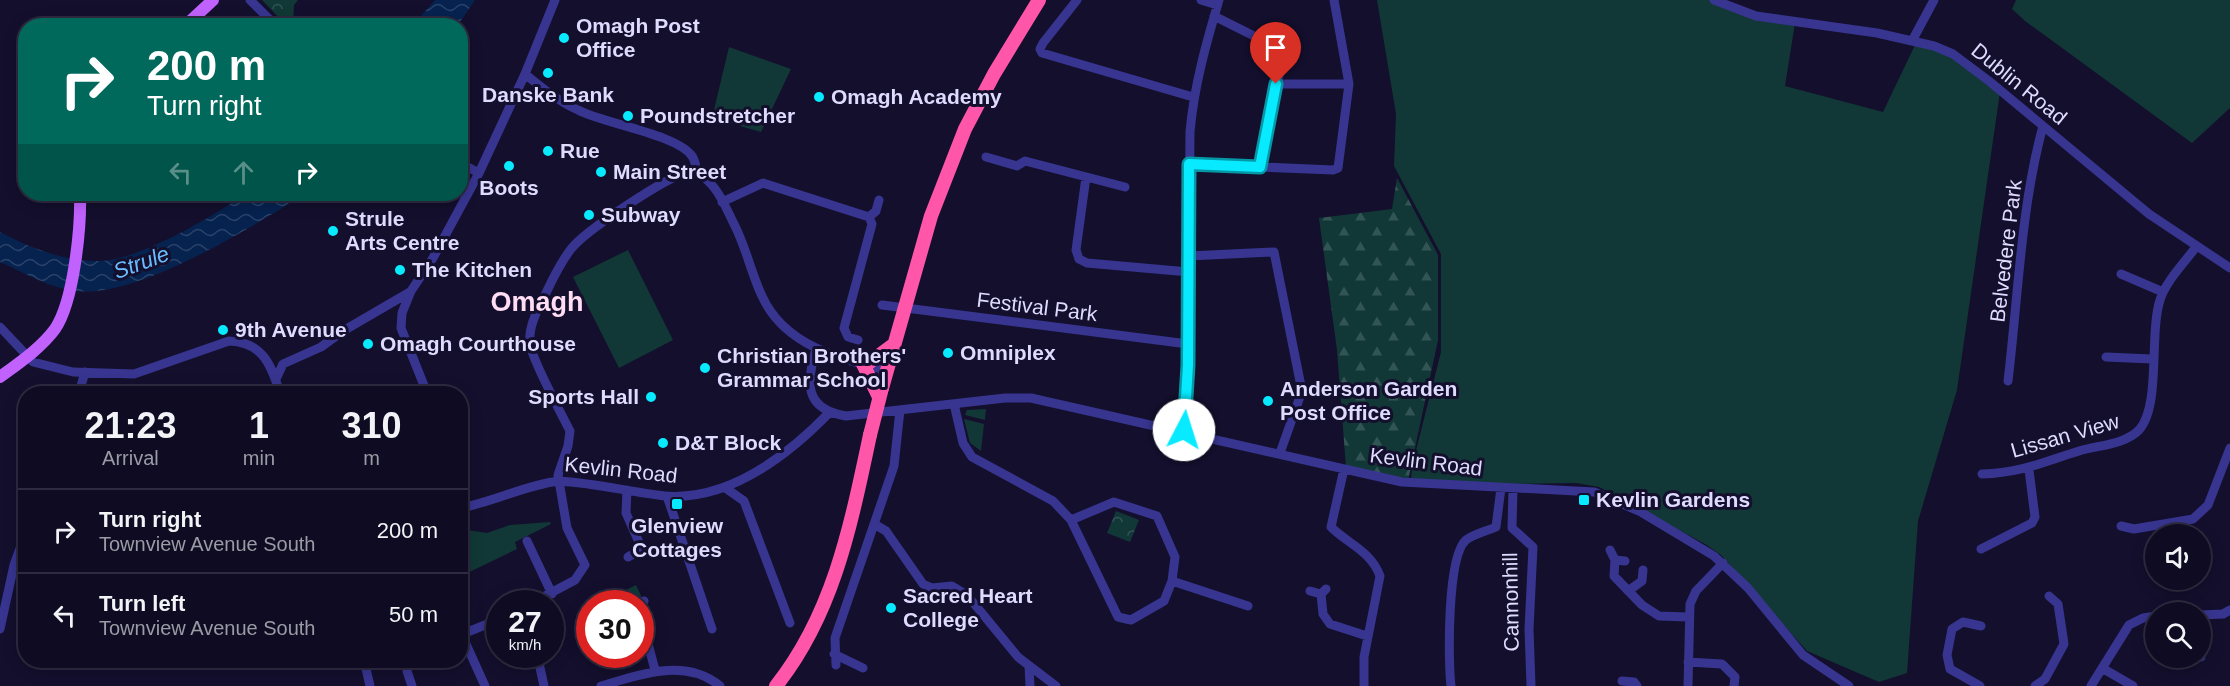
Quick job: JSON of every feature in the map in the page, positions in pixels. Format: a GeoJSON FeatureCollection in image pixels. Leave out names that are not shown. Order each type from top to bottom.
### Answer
{"type":"FeatureCollection","features":[{"type":"Feature","properties":{"kind":"highway"},"geometry":{"type":"LineString","coordinates":[[776,686],[806,641],[830,593],[846,545],[878,390],[894,345],[931,216],[966,129],[994,74],[1039,2]]}},
{"type":"Feature","properties":{"kind":"highway"},"geometry":{"type":"LineString","coordinates":[[878,390],[865,365],[894,345]]}},
{"type":"Feature","properties":{"kind":"main road"},"geometry":{"type":"LineString","coordinates":[[194,18],[213,0]]}},
{"type":"Feature","properties":{"kind":"main road"},"geometry":{"type":"LineString","coordinates":[[0,378],[26,358],[54,330],[64,310],[78,243],[80,201]]}},
{"type":"Feature","properties":{"kind":"street"},"geometry":{"type":"LineString","coordinates":[[250,0],[268,18]]}},
{"type":"Feature","properties":{"kind":"street"},"geometry":{"type":"LineString","coordinates":[[468,192],[525,74],[555,0]]}},
{"type":"Feature","properties":{"kind":"street"},"geometry":{"type":"LineString","coordinates":[[1077,0],[1043,43],[1040,48],[1042,53],[1193,97]]}},
{"type":"Feature","properties":{"kind":"street"},"geometry":{"type":"LineString","coordinates":[[1184,430],[1188,344],[1189,164],[1193,97],[1218,2],[1201,0]]}},
{"type":"Feature","properties":{"kind":"street"},"geometry":{"type":"LineString","coordinates":[[1189,164],[1338,168],[1350,84],[1334,0]]}},
{"type":"Feature","properties":{"kind":"street","name":"Dublin Road"},"geometry":{"type":"LineString","coordinates":[[1714,0],[1756,16],[1912,41],[1953,54],[2149,214],[2196,248],[2230,268]]}},
{"type":"Feature","properties":{"kind":"street"},"geometry":{"type":"LineString","coordinates":[[1912,41],[1934,0]]}},
{"type":"Feature","properties":{"kind":"street"},"geometry":{"type":"LineString","coordinates":[[1214,16],[1282,49],[1283,56],[1260,167]]}},
{"type":"Feature","properties":{"kind":"street"},"geometry":{"type":"LineString","coordinates":[[525,74],[550,94],[578,111],[679,145],[692,156],[698,173]]}},
{"type":"Feature","properties":{"kind":"street"},"geometry":{"type":"LineString","coordinates":[[1276,84],[1350,84]]}},
{"type":"Feature","properties":{"kind":"street","name":"Belvedere Park"},"geometry":{"type":"LineString","coordinates":[[2008,381],[2027,220],[2037,150],[2043,126]]}},
{"type":"Feature","properties":{"kind":"street"},"geometry":{"type":"LineString","coordinates":[[986,158],[1017,166],[1025,160],[1125,187]]}},
{"type":"Feature","properties":{"kind":"street"},"geometry":{"type":"LineString","coordinates":[[468,167],[478,173]]}},
{"type":"Feature","properties":{"kind":"street"},"geometry":{"type":"LineString","coordinates":[[559,590],[575,580],[585,565],[567,528],[559,481],[560,465],[568,446],[570,431],[530,346],[535,315],[571,249],[588,231],[662,185],[689,172],[698,173],[709,181],[742,239],[762,296],[770,310],[799,339],[816,349],[886,370]]}},
{"type":"Feature","properties":{"kind":"street"},"geometry":{"type":"LineString","coordinates":[[1086,177],[1076,250],[1079,259],[1087,263],[1189,272]]}},
{"type":"Feature","properties":{"kind":"street"},"geometry":{"type":"LineString","coordinates":[[722,202],[763,183],[869,217],[872,224],[844,328],[848,337],[858,340]]}},
{"type":"Feature","properties":{"kind":"street"},"geometry":{"type":"LineString","coordinates":[[869,217],[876,211],[879,200]]}},
{"type":"Feature","properties":{"kind":"street"},"geometry":{"type":"LineString","coordinates":[[424,386],[401,328],[402,313],[411,291],[433,258],[463,201]]}},
{"type":"Feature","properties":{"kind":"street","name":"Lissan View"},"geometry":{"type":"LineString","coordinates":[[1982,474],[2029,470],[2133,435],[2140,428],[2149,408],[2155,324],[2163,292],[2196,248]]}},
{"type":"Feature","properties":{"kind":"street"},"geometry":{"type":"LineString","coordinates":[[1189,256],[1274,252],[1302,391],[1281,453]]}},
{"type":"Feature","properties":{"kind":"street"},"geometry":{"type":"LineString","coordinates":[[2121,274],[2163,292]]}},
{"type":"Feature","properties":{"kind":"street"},"geometry":{"type":"LineString","coordinates":[[276,379],[284,364],[321,347],[343,331],[411,291]]}},
{"type":"Feature","properties":{"kind":"street","name":"Festival Park"},"geometry":{"type":"LineString","coordinates":[[882,305],[1188,344]]}},
{"type":"Feature","properties":{"kind":"street"},"geometry":{"type":"LineString","coordinates":[[0,327],[26,358],[41,365],[85,372],[134,374],[230,341],[241,341],[261,351],[278,386]]}},
{"type":"Feature","properties":{"kind":"street"},"geometry":{"type":"LineString","coordinates":[[816,349],[809,372],[809,388],[818,406],[830,413]]}},
{"type":"Feature","properties":{"kind":"street"},"geometry":{"type":"LineString","coordinates":[[2106,357],[2152,359]]}},
{"type":"Feature","properties":{"kind":"street"},"geometry":{"type":"LineString","coordinates":[[81,386],[85,372]]}},
{"type":"Feature","properties":{"kind":"street","name":"Kevlin Road"},"geometry":{"type":"LineString","coordinates":[[468,507],[543,483],[559,481],[667,496],[704,493],[724,487],[767,464],[830,413],[846,416],[1031,398],[1184,430],[1344,469],[1413,483],[1594,492],[1662,524],[1723,563],[1748,588],[1803,655],[1849,686]]}},
{"type":"Feature","properties":{"kind":"street"},"geometry":{"type":"LineString","coordinates":[[954,404],[963,443],[972,457],[1053,501],[1071,520],[1118,617],[1131,620],[1164,601],[1172,581],[1175,557],[1157,516],[1114,502],[1071,520]]}},
{"type":"Feature","properties":{"kind":"street"},"geometry":{"type":"LineString","coordinates":[[836,665],[835,638],[894,466],[899,440],[900,410]]}},
{"type":"Feature","properties":{"kind":"street"},"geometry":{"type":"LineString","coordinates":[[2121,526],[2134,529],[2193,519],[2208,504],[2230,448]]}},
{"type":"Feature","properties":{"kind":"street"},"geometry":{"type":"LineString","coordinates":[[1344,469],[1331,527],[1343,539],[1364,551],[1376,563],[1380,576],[1367,636],[1364,686]]}},
{"type":"Feature","properties":{"kind":"street"},"geometry":{"type":"LineString","coordinates":[[1981,549],[2032,523],[2035,517],[2029,470]]}},
{"type":"Feature","properties":{"kind":"street"},"geometry":{"type":"LineString","coordinates":[[724,487],[744,501],[790,623]]}},
{"type":"Feature","properties":{"kind":"street"},"geometry":{"type":"LineString","coordinates":[[1451,686],[1450,607],[1458,554],[1465,541],[1496,527],[1501,488]]}},
{"type":"Feature","properties":{"kind":"street","name":"Cannonhill"},"geometry":{"type":"LineString","coordinates":[[1513,488],[1512,528],[1533,547],[1529,629],[1531,686]]}},
{"type":"Feature","properties":{"kind":"street"},"geometry":{"type":"LineString","coordinates":[[627,490],[626,513],[642,549],[628,557]]}},
{"type":"Feature","properties":{"kind":"street"},"geometry":{"type":"LineString","coordinates":[[667,496],[712,629]]}},
{"type":"Feature","properties":{"kind":"street"},"geometry":{"type":"LineString","coordinates":[[874,524],[886,531],[923,584],[932,588],[952,586],[967,595],[1018,657],[1056,686]]}},
{"type":"Feature","properties":{"kind":"street"},"geometry":{"type":"LineString","coordinates":[[527,542],[550,590]]}},
{"type":"Feature","properties":{"kind":"street"},"geometry":{"type":"LineString","coordinates":[[1610,549],[1620,560],[1612,566],[1614,576],[1628,591],[1659,616],[1688,617]]}},
{"type":"Feature","properties":{"kind":"street"},"geometry":{"type":"LineString","coordinates":[[0,629],[18,554]]}},
{"type":"Feature","properties":{"kind":"street"},"geometry":{"type":"LineString","coordinates":[[1688,686],[1688,617],[1696,591],[1723,563]]}},
{"type":"Feature","properties":{"kind":"street"},"geometry":{"type":"LineString","coordinates":[[1628,591],[1642,581],[1643,570]]}},
{"type":"Feature","properties":{"kind":"street"},"geometry":{"type":"LineString","coordinates":[[1172,581],[1248,606]]}},
{"type":"Feature","properties":{"kind":"street"},"geometry":{"type":"LineString","coordinates":[[1310,591],[1323,592],[1323,614],[1330,624],[1367,636]]}},
{"type":"Feature","properties":{"kind":"street"},"geometry":{"type":"LineString","coordinates":[[2035,686],[2045,679],[2064,644],[2058,604],[2049,597]]}},
{"type":"Feature","properties":{"kind":"street"},"geometry":{"type":"LineString","coordinates":[[2211,615],[2223,614],[2230,610]]}},
{"type":"Feature","properties":{"kind":"street"},"geometry":{"type":"LineString","coordinates":[[2091,686],[2129,625],[2145,618]]}},
{"type":"Feature","properties":{"kind":"street"},"geometry":{"type":"LineString","coordinates":[[1980,686],[1950,669],[1947,655],[1952,629],[1963,622],[1981,626]]}},
{"type":"Feature","properties":{"kind":"street"},"geometry":{"type":"LineString","coordinates":[[468,632],[486,625]]}},
{"type":"Feature","properties":{"kind":"street"},"geometry":{"type":"LineString","coordinates":[[468,650],[485,686]]}},
{"type":"Feature","properties":{"kind":"street"},"geometry":{"type":"LineString","coordinates":[[834,654],[863,668]]}},
{"type":"Feature","properties":{"kind":"street"},"geometry":{"type":"LineString","coordinates":[[1688,662],[1722,664],[1735,677],[1734,686]]}},
{"type":"Feature","properties":{"kind":"street"},"geometry":{"type":"LineString","coordinates":[[1029,666],[1030,686]]}},
{"type":"Feature","properties":{"kind":"street"},"geometry":{"type":"LineString","coordinates":[[366,668],[370,686]]}},
{"type":"Feature","properties":{"kind":"street"},"geometry":{"type":"LineString","coordinates":[[407,668],[412,686]]}},
{"type":"Feature","properties":{"kind":"street"},"geometry":{"type":"LineString","coordinates":[[540,668],[544,686]]}},
{"type":"Feature","properties":{"kind":"street"},"geometry":{"type":"LineString","coordinates":[[2102,668],[2133,686]]}},
{"type":"Feature","properties":{"kind":"street"},"geometry":{"type":"LineString","coordinates":[[601,686],[655,670],[696,673],[720,686]]}},
{"type":"Feature","properties":{"kind":"street"},"geometry":{"type":"LineString","coordinates":[[1622,681],[1634,682],[1637,686]]}},
{"type":"Feature","properties":{"kind":"green space"},"geometry":{"type":"Polygon","coordinates":[[[262,0],[298,0],[294,5],[293,18],[279,18],[262,0]]]}},
{"type":"Feature","properties":{"kind":"green space"},"geometry":{"type":"Polygon","coordinates":[[[1377,0],[1714,0],[1795,23],[1785,86],[1883,112],[1915,45],[1934,46],[2000,92],[1957,390],[1918,521],[1907,673],[1879,682],[1807,651],[1721,555],[1705,544],[1599,487],[1576,483],[1513,484],[1411,479],[1412,466],[1441,352],[1441,254],[1394,166],[1396,114],[1377,0]]]}},
{"type":"Feature","properties":{"kind":"green space"},"geometry":{"type":"Polygon","coordinates":[[[2016,0],[2230,0],[2230,108],[2192,143],[2025,21],[2012,9],[2016,0]]]}},
{"type":"Feature","properties":{"kind":"green space"},"geometry":{"type":"Polygon","coordinates":[[[729,47],[791,69],[761,132],[712,118],[729,47]]]}},
{"type":"Feature","properties":{"kind":"green space"},"geometry":{"type":"Polygon","coordinates":[[[1397,178],[1438,255],[1438,340],[1408,481],[1346,467],[1337,350],[1319,218],[1392,209],[1397,178]]]}},
{"type":"Feature","properties":{"kind":"green space"},"geometry":{"type":"Polygon","coordinates":[[[628,250],[673,340],[619,368],[573,277],[628,250]]]}},
{"type":"Feature","properties":{"kind":"green space"},"geometry":{"type":"Polygon","coordinates":[[[986,409],[985,420],[965,415],[967,410],[986,409]]]}},
{"type":"Feature","properties":{"kind":"green space"},"geometry":{"type":"Polygon","coordinates":[[[964,419],[984,424],[981,451],[970,443],[964,419]]]}},
{"type":"Feature","properties":{"kind":"green space"},"geometry":{"type":"Polygon","coordinates":[[[1116,511],[1139,520],[1130,542],[1107,533],[1116,511]]]}},
{"type":"Feature","properties":{"kind":"green space"},"geometry":{"type":"Polygon","coordinates":[[[550,522],[551,524],[515,542],[517,549],[468,573],[468,530],[487,533],[510,525],[550,522]]]}},
{"type":"Feature","properties":{"kind":"green space"},"geometry":{"type":"Polygon","coordinates":[[[636,585],[638,590],[626,590],[636,585]]]}},
{"type":"Feature","properties":{"kind":"water"},"geometry":{"type":"Polygon","coordinates":[[[435,0],[475,0],[463,18],[419,18],[435,0]]]}},
{"type":"Feature","properties":{"kind":"water","name":"Strule"},"geometry":{"type":"Polygon","coordinates":[[[234,201],[294,201],[194,258],[130,284],[101,290],[76,291],[37,280],[0,262],[0,232],[61,256],[100,261],[116,259],[155,245],[215,214],[234,201]]]}},
{"type":"Feature","properties":{"kind":"place","name":"Omagh Post Office"},"geometry":{"type":"Point","coordinates":[564,38]}},
{"type":"Feature","properties":{"kind":"place","name":"Danske Bank"},"geometry":{"type":"Point","coordinates":[548,73]}},
{"type":"Feature","properties":{"kind":"place","name":"Omagh Academy"},"geometry":{"type":"Point","coordinates":[819,97]}},
{"type":"Feature","properties":{"kind":"place","name":"Poundstretcher"},"geometry":{"type":"Point","coordinates":[628,116]}},
{"type":"Feature","properties":{"kind":"place","name":"Rue"},"geometry":{"type":"Point","coordinates":[548,151]}},
{"type":"Feature","properties":{"kind":"place","name":"Boots"},"geometry":{"type":"Point","coordinates":[509,166]}},
{"type":"Feature","properties":{"kind":"place","name":"Main Street"},"geometry":{"type":"Point","coordinates":[601,172]}},
{"type":"Feature","properties":{"kind":"place","name":"Subway"},"geometry":{"type":"Point","coordinates":[589,215]}},
{"type":"Feature","properties":{"kind":"place","name":"Strule Arts Centre"},"geometry":{"type":"Point","coordinates":[333,231]}},
{"type":"Feature","properties":{"kind":"place","name":"The Kitchen"},"geometry":{"type":"Point","coordinates":[400,270]}},
{"type":"Feature","properties":{"kind":"place","name":"9th Avenue"},"geometry":{"type":"Point","coordinates":[223,330]}},
{"type":"Feature","properties":{"kind":"place","name":"Omagh Courthouse"},"geometry":{"type":"Point","coordinates":[368,344]}},
{"type":"Feature","properties":{"kind":"place","name":"Omniplex"},"geometry":{"type":"Point","coordinates":[948,353]}},
{"type":"Feature","properties":{"kind":"place","name":"Christian Brothers' Grammar School"},"geometry":{"type":"Point","coordinates":[705,368]}},
{"type":"Feature","properties":{"kind":"place","name":"Sports Hall"},"geometry":{"type":"Point","coordinates":[651,397]}},
{"type":"Feature","properties":{"kind":"place","name":"Anderson Garden Post Office"},"geometry":{"type":"Point","coordinates":[1268,401]}},
{"type":"Feature","properties":{"kind":"place","name":"D&T Block"},"geometry":{"type":"Point","coordinates":[663,443]}},
{"type":"Feature","properties":{"kind":"place","name":"Kevlin Gardens"},"geometry":{"type":"Point","coordinates":[1584,500]}},
{"type":"Feature","properties":{"kind":"place","name":"Glenview Cottages"},"geometry":{"type":"Point","coordinates":[677,504]}},
{"type":"Feature","properties":{"kind":"place","name":"Sacred Heart College"},"geometry":{"type":"Point","coordinates":[891,608]}},
{"type":"Feature","properties":{"kind":"district","name":"Omagh"},"geometry":{"type":"Point","coordinates":[537,302]}},
{"type":"Feature","properties":{"kind":"route"},"geometry":{"type":"LineString","coordinates":[[1184,430],[1188,365],[1189,164],[1260,167],[1276,84]]}}]}
